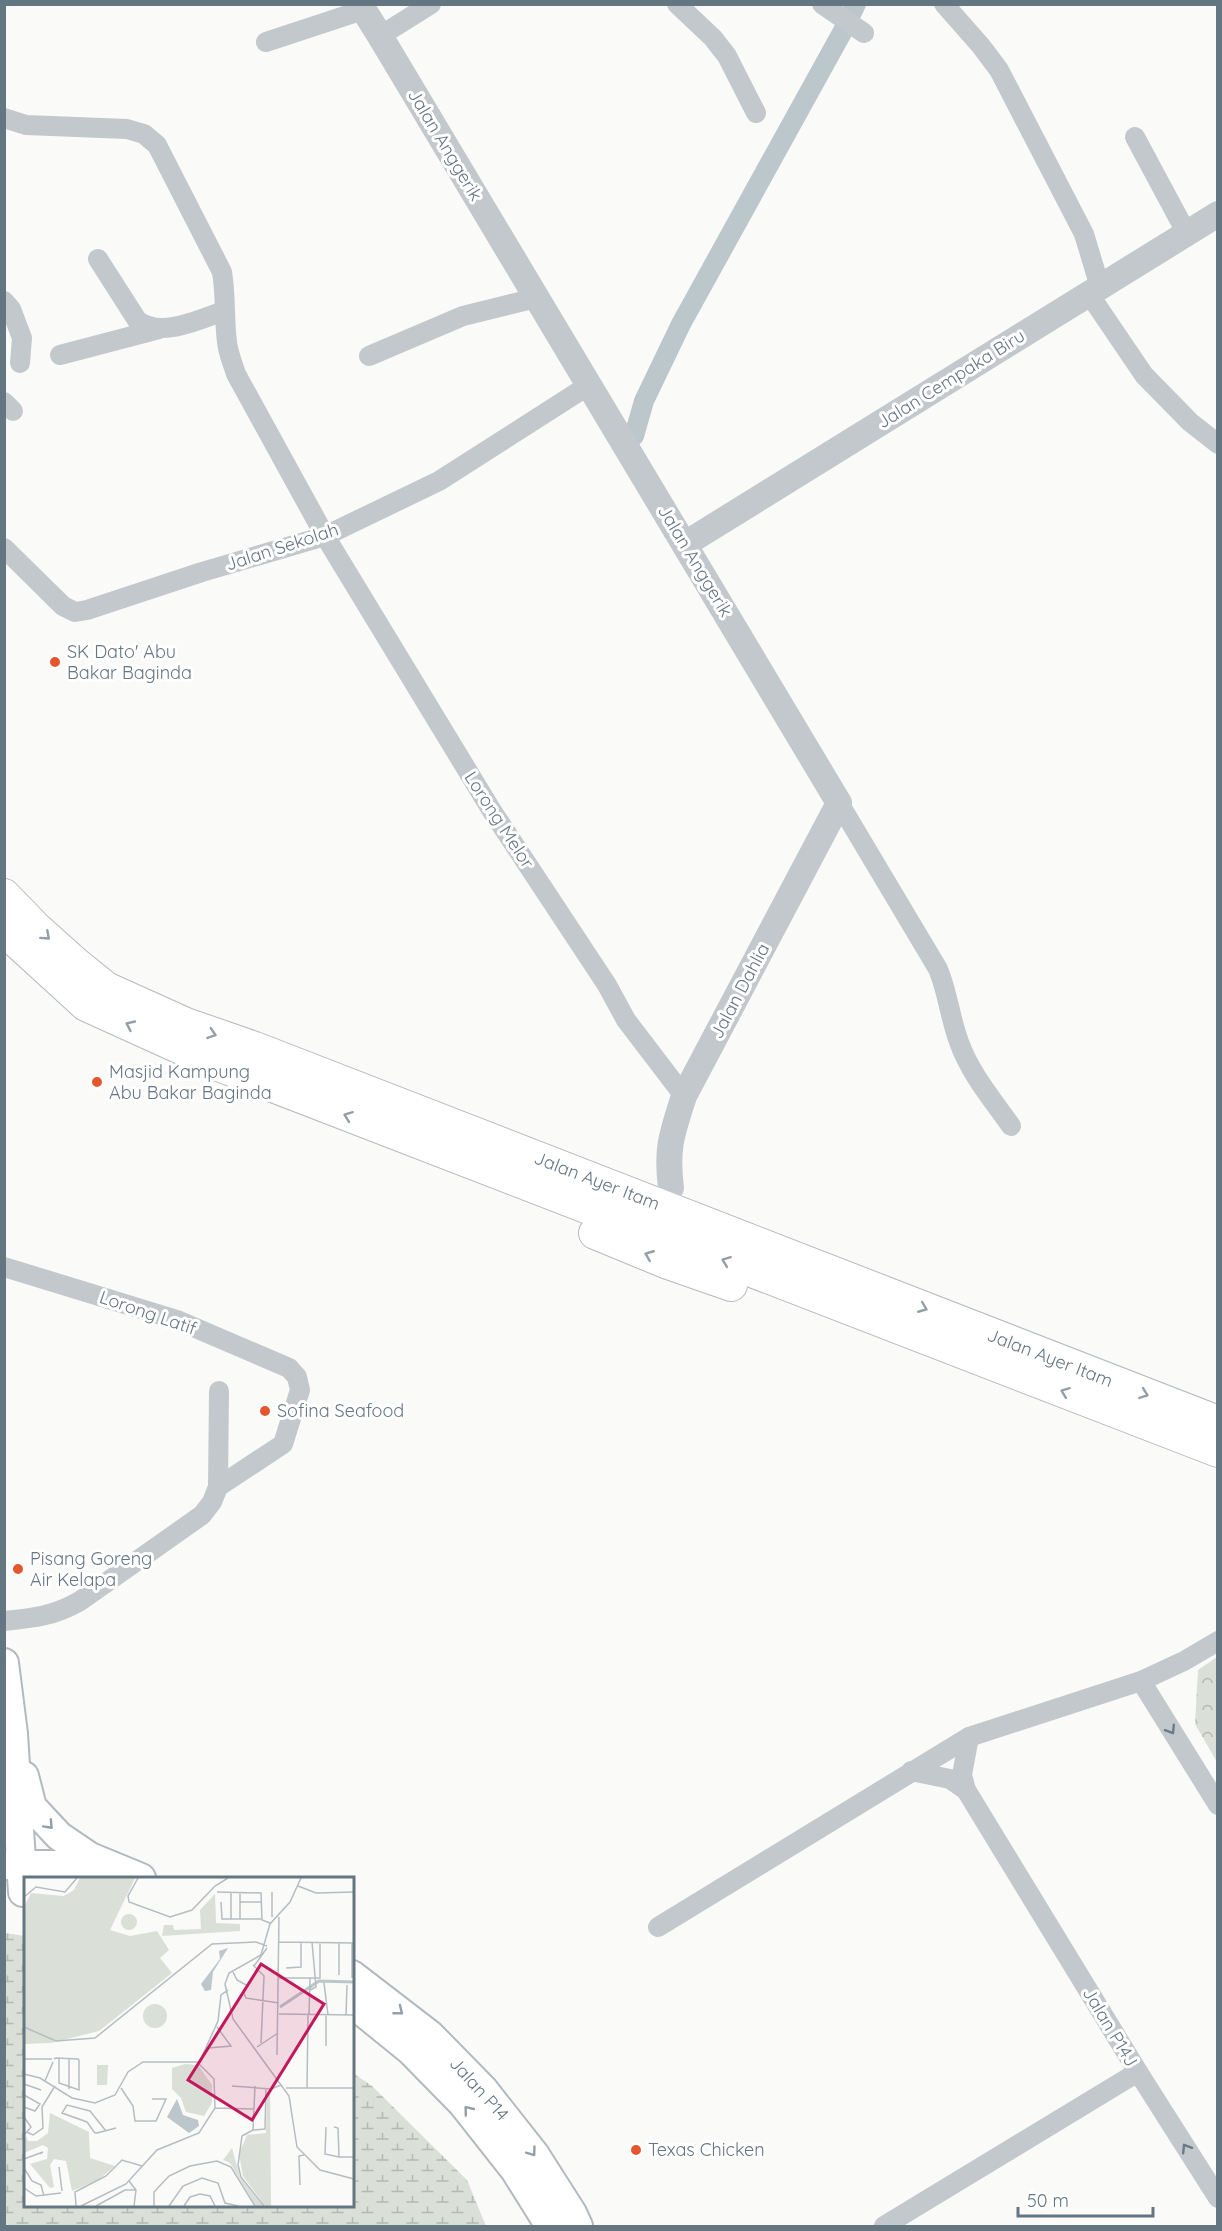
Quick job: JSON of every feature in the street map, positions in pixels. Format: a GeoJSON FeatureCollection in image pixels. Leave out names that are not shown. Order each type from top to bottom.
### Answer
{"type":"FeatureCollection","features":[{"type":"Feature","properties":{"kind":"main road","name":"Jalan Ayer Itam"},"geometry":{"type":"LineString","coordinates":[[4,895],[37,929],[106,988],[186,1024],[255,1048],[1218,1422]]}},
{"type":"Feature","properties":{"kind":"main road","name":"Jalan Ayer Itam"},"geometry":{"type":"LineString","coordinates":[[4,930],[86,1005],[216,1064],[385,1130],[425,1162],[668,1263],[862,1331],[925,1338],[1218,1451]]}},
{"type":"Feature","properties":{"kind":"main road"},"geometry":{"type":"LineString","coordinates":[[255,1048],[487,1120],[671,1188],[894,1296]]}},
{"type":"Feature","properties":{"kind":"main road"},"geometry":{"type":"LineString","coordinates":[[4,1663],[13,1734],[13,1864],[18,1894]]}},
{"type":"Feature","properties":{"kind":"main road"},"geometry":{"type":"LineString","coordinates":[[13,1734],[32,1807],[59,1836],[90,1857],[139,1877]]}},
{"type":"Feature","properties":{"kind":"main road"},"geometry":{"type":"LineString","coordinates":[[13,1864],[87,1864],[130,1877]]}},
{"type":"Feature","properties":{"kind":"main road","name":"Jalan P14"},"geometry":{"type":"LineString","coordinates":[[354,1977],[430,2035],[483,2089],[535,2155],[578,2226]]}},
{"type":"Feature","properties":{"kind":"main road","name":"Jalan P14"},"geometry":{"type":"LineString","coordinates":[[354,2005],[410,2050],[463,2104],[515,2170],[550,2226]]}},
{"type":"Feature","properties":{"kind":"street"},"geometry":{"type":"LineString","coordinates":[[380,36],[431,4]]}},
{"type":"Feature","properties":{"kind":"street"},"geometry":{"type":"LineString","coordinates":[[677,4],[713,38],[727,57],[756,113]]}},
{"type":"Feature","properties":{"kind":"street"},"geometry":{"type":"LineString","coordinates":[[822,4],[854,27]]}},
{"type":"Feature","properties":{"kind":"street"},"geometry":{"type":"LineString","coordinates":[[944,4],[999,70],[1084,234],[1095,290],[1144,375],[1190,422],[1218,444]]}},
{"type":"Feature","properties":{"kind":"street"},"geometry":{"type":"LineString","coordinates":[[266,42],[361,7]]}},
{"type":"Feature","properties":{"kind":"street","name":"Jalan Anggerik"},"geometry":{"type":"LineString","coordinates":[[361,7],[938,969],[947,989],[958,1041],[971,1070],[1011,1126]]}},
{"type":"Feature","properties":{"kind":"street","name":"Lorong Melor"},"geometry":{"type":"LineString","coordinates":[[4,117],[26,125],[127,129],[144,134],[157,145],[222,272],[226,292],[227,345],[236,374],[325,536],[492,811],[607,985],[626,1020],[684,1096]]}},
{"type":"Feature","properties":{"kind":"street"},"geometry":{"type":"LineString","coordinates":[[1135,137],[1187,234]]}},
{"type":"Feature","properties":{"kind":"street","name":"Jalan Cempaka Biru"},"geometry":{"type":"LineString","coordinates":[[685,544],[1218,214]]}},
{"type":"Feature","properties":{"kind":"street"},"geometry":{"type":"LineString","coordinates":[[98,259],[137,320],[145,327],[159,329]]}},
{"type":"Feature","properties":{"kind":"street"},"geometry":{"type":"LineString","coordinates":[[369,356],[463,316],[536,298]]}},
{"type":"Feature","properties":{"kind":"street"},"geometry":{"type":"LineString","coordinates":[[4,301],[11,309],[22,338],[20,363]]}},
{"type":"Feature","properties":{"kind":"street"},"geometry":{"type":"LineString","coordinates":[[60,355],[174,327],[225,311]]}},
{"type":"Feature","properties":{"kind":"street","name":"Jalan Sekolah"},"geometry":{"type":"LineString","coordinates":[[4,548],[63,606],[75,612],[325,536],[439,482],[589,385]]}},
{"type":"Feature","properties":{"kind":"street","name":"Jalan Dahlia"},"geometry":{"type":"LineString","coordinates":[[671,1188],[668,1161],[670,1140],[684,1096],[839,803]]}},
{"type":"Feature","properties":{"kind":"street","name":"Lorong Latif"},"geometry":{"type":"LineString","coordinates":[[4,1267],[177,1320],[289,1368],[297,1377],[300,1390],[283,1444],[218,1487]]}},
{"type":"Feature","properties":{"kind":"street"},"geometry":{"type":"LineString","coordinates":[[4,1621],[42,1617],[62,1612],[202,1515],[212,1502],[218,1487],[219,1391]]}},
{"type":"Feature","properties":{"kind":"street"},"geometry":{"type":"LineString","coordinates":[[658,1927],[969,1737],[1141,1680],[1218,1641]]}},
{"type":"Feature","properties":{"kind":"street"},"geometry":{"type":"LineString","coordinates":[[1141,1680],[1218,1805]]}},
{"type":"Feature","properties":{"kind":"street","name":"Jalan P14J"},"geometry":{"type":"LineString","coordinates":[[884,2226],[1138,2072],[966,1790],[962,1775],[969,1737]]}},
{"type":"Feature","properties":{"kind":"street"},"geometry":{"type":"LineString","coordinates":[[911,1771],[950,1779],[966,1790]]}},
{"type":"Feature","properties":{"kind":"street"},"geometry":{"type":"LineString","coordinates":[[1138,2072],[1218,2198]]}},
{"type":"Feature","properties":{"kind":"green space"},"geometry":{"type":"Polygon","coordinates":[[[1217,1657],[1217,1762],[1195,1724],[1198,1670],[1217,1657]]]}},
{"type":"Feature","properties":{"kind":"green space"},"geometry":{"type":"Polygon","coordinates":[[[5,1933],[24,1936],[24,2207],[354,2207],[354,2074],[372,2086],[467,2180],[486,2226],[5,2226],[5,1933]]]}},
{"type":"Feature","properties":{"kind":"waterway"},"geometry":{"type":"LineString","coordinates":[[634,436],[644,401],[681,324],[856,4]]}},
{"type":"Feature","properties":{"kind":"place","name":"SK Dato' Abu Bakar Baginda"},"geometry":{"type":"Point","coordinates":[55,662]}},
{"type":"Feature","properties":{"kind":"place","name":"Masjid Kampung Abu Bakar Baginda"},"geometry":{"type":"Point","coordinates":[97,1082]}},
{"type":"Feature","properties":{"kind":"place","name":"Sofina Seafood"},"geometry":{"type":"Point","coordinates":[265,1411]}},
{"type":"Feature","properties":{"kind":"place","name":"Pisang Goreng Air Kelapa"},"geometry":{"type":"Point","coordinates":[18,1569]}},
{"type":"Feature","properties":{"kind":"place","name":"Texas Chicken"},"geometry":{"type":"Point","coordinates":[636,2150]}}]}
